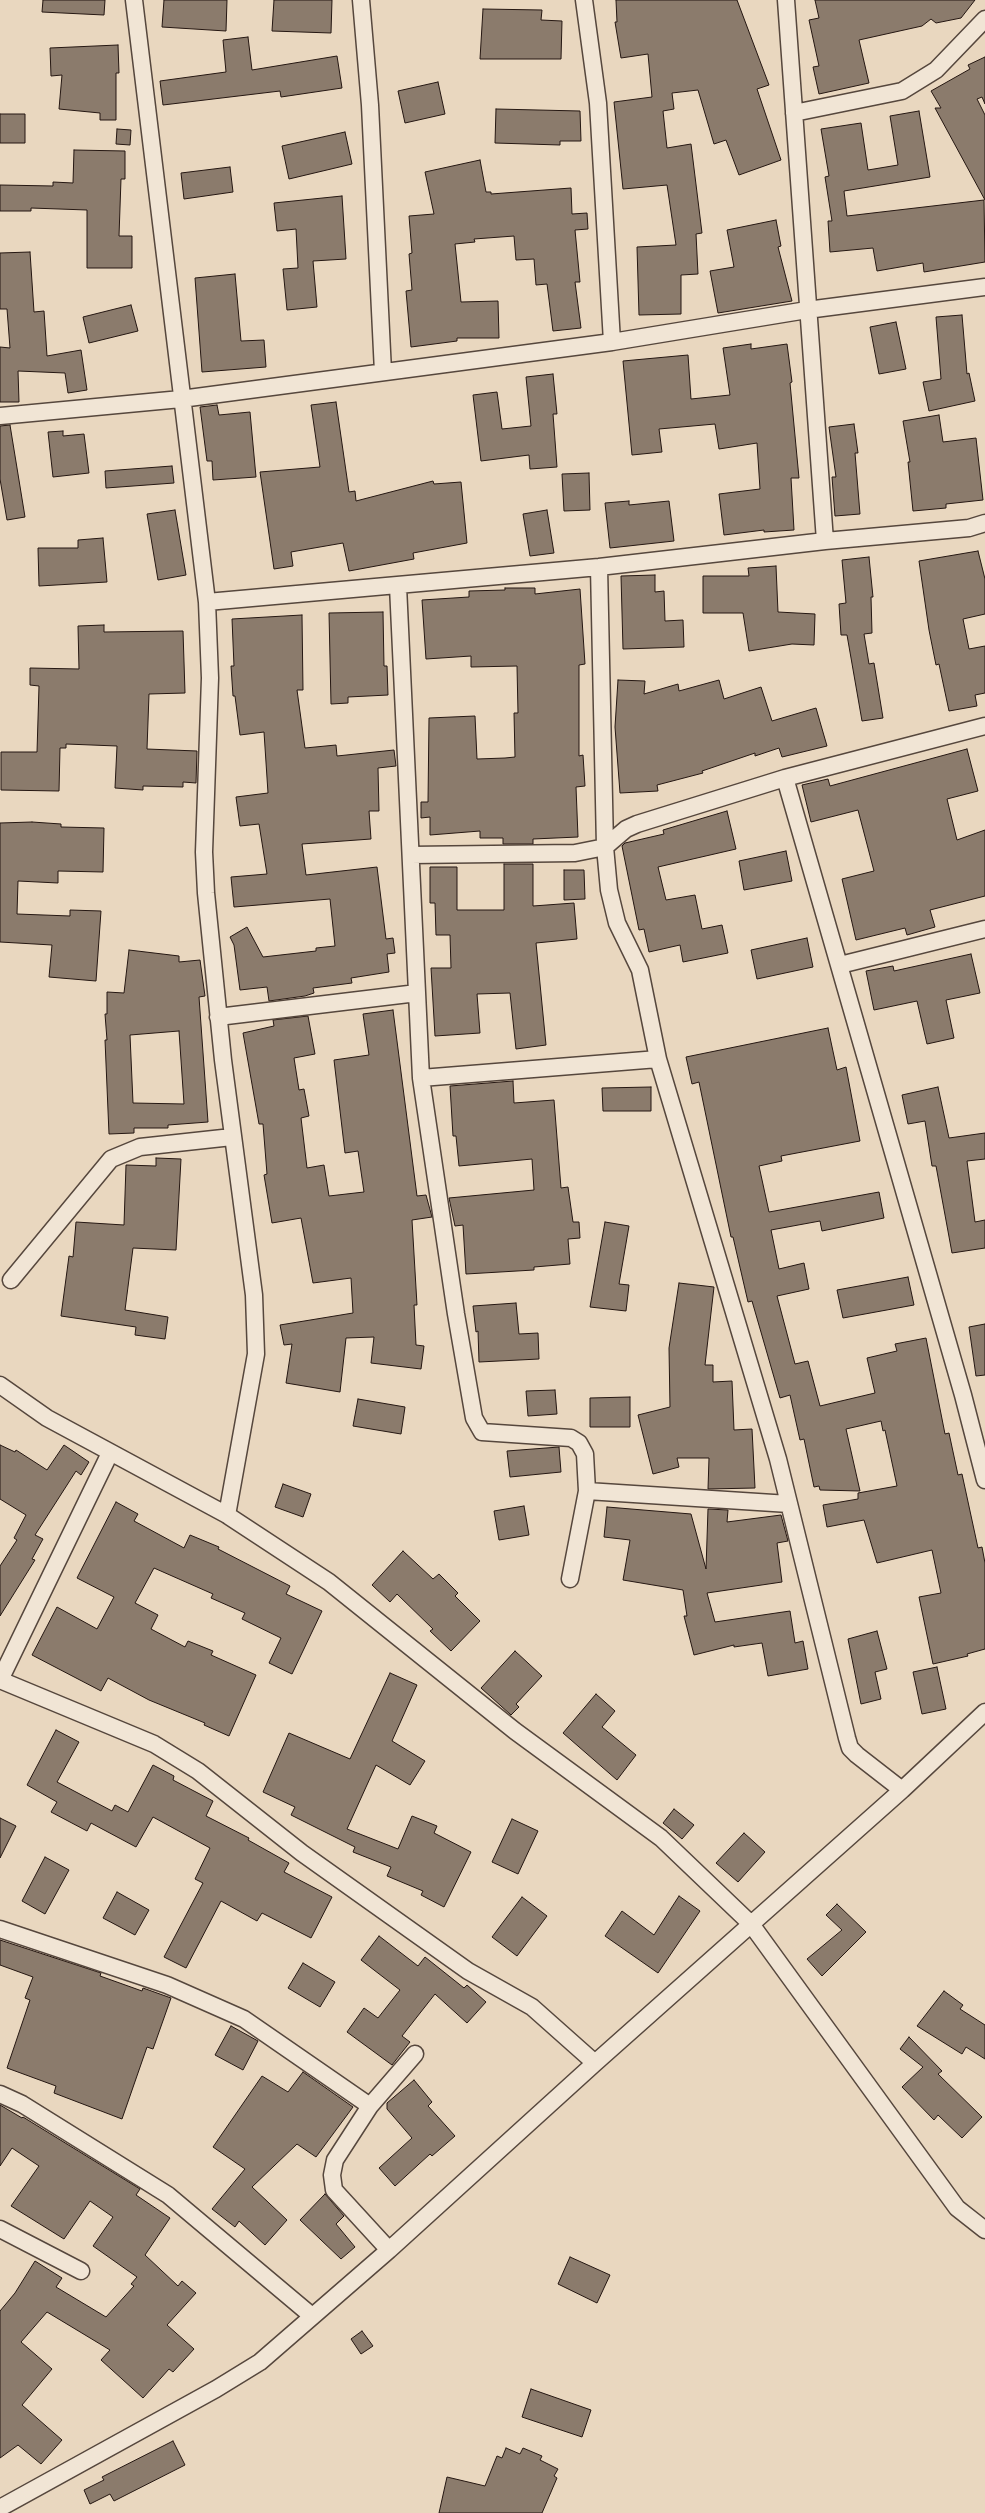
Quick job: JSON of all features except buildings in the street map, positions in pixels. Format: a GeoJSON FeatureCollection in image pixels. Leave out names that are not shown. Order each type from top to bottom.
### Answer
{"type":"FeatureCollection","features":[{"type":"Feature","properties":{"kind":"street"},"geometry":{"type":"LineString","coordinates":[[134,0],[207,602],[210,678],[204,852],[206,893],[232,1137],[254,1295],[256,1354],[226,1515]]}},
{"type":"Feature","properties":{"kind":"street"},"geometry":{"type":"LineString","coordinates":[[361,0],[370,105],[383,372]]}},
{"type":"Feature","properties":{"kind":"street"},"geometry":{"type":"LineString","coordinates":[[584,0],[598,103],[612,342]]}},
{"type":"Feature","properties":{"kind":"street"},"geometry":{"type":"LineString","coordinates":[[786,0],[825,541]]}},
{"type":"Feature","properties":{"kind":"street"},"geometry":{"type":"LineString","coordinates":[[794,113],[902,91],[936,70],[985,20]]}},
{"type":"Feature","properties":{"kind":"street"},"geometry":{"type":"LineString","coordinates":[[0,416],[181,399],[612,342],[807,310],[985,287]]}},
{"type":"Feature","properties":{"kind":"street"},"geometry":{"type":"LineString","coordinates":[[207,602],[398,586],[599,566],[825,541],[969,528],[985,523]]}},
{"type":"Feature","properties":{"kind":"street"},"geometry":{"type":"LineString","coordinates":[[599,566],[605,847],[609,890],[618,923],[640,970],[658,1059],[778,1459],[850,1748],[902,1790]]}},
{"type":"Feature","properties":{"kind":"street"},"geometry":{"type":"LineString","coordinates":[[398,586],[421,1078],[456,1314],[474,1418],[482,1432],[571,1438],[579,1443],[585,1454],[587,1491],[570,1579]]}},
{"type":"Feature","properties":{"kind":"street"},"geometry":{"type":"LineString","coordinates":[[410,855],[575,853],[605,847],[626,829],[637,824],[785,778],[985,726]]}},
{"type":"Feature","properties":{"kind":"street"},"geometry":{"type":"LineString","coordinates":[[785,778],[840,964],[985,1480]]}},
{"type":"Feature","properties":{"kind":"street"},"geometry":{"type":"LineString","coordinates":[[840,964],[985,929]]}},
{"type":"Feature","properties":{"kind":"street"},"geometry":{"type":"LineString","coordinates":[[218,1017],[417,993]]}},
{"type":"Feature","properties":{"kind":"street"},"geometry":{"type":"LineString","coordinates":[[421,1078],[658,1059]]}},
{"type":"Feature","properties":{"kind":"street"},"geometry":{"type":"LineString","coordinates":[[11,1280],[111,1159],[140,1147],[232,1137]]}},
{"type":"Feature","properties":{"kind":"street"},"geometry":{"type":"LineString","coordinates":[[0,1385],[47,1418],[226,1515],[329,1582],[515,1731],[661,1838],[751,1924],[957,2208],[985,2230]]}},
{"type":"Feature","properties":{"kind":"street"},"geometry":{"type":"LineString","coordinates":[[110,1453],[0,1680],[154,1744],[198,1771],[302,1853],[468,1971],[532,2007],[594,2063]]}},
{"type":"Feature","properties":{"kind":"street"},"geometry":{"type":"LineString","coordinates":[[587,1491],[789,1504]]}},
{"type":"Feature","properties":{"kind":"street"},"geometry":{"type":"LineString","coordinates":[[0,2508],[216,2389],[260,2362],[389,2250],[594,2063],[902,1790],[985,1712]]}},
{"type":"Feature","properties":{"kind":"street"},"geometry":{"type":"LineString","coordinates":[[0,1929],[167,1985],[244,2018],[370,2106]]}},
{"type":"Feature","properties":{"kind":"street"},"geometry":{"type":"LineString","coordinates":[[389,2250],[334,2190],[332,2175],[335,2160],[370,2106],[415,2054]]}},
{"type":"Feature","properties":{"kind":"street"},"geometry":{"type":"LineString","coordinates":[[0,2094],[22,2104],[168,2195],[312,2316]]}},
{"type":"Feature","properties":{"kind":"street"},"geometry":{"type":"LineString","coordinates":[[0,2229],[81,2271]]}}]}
